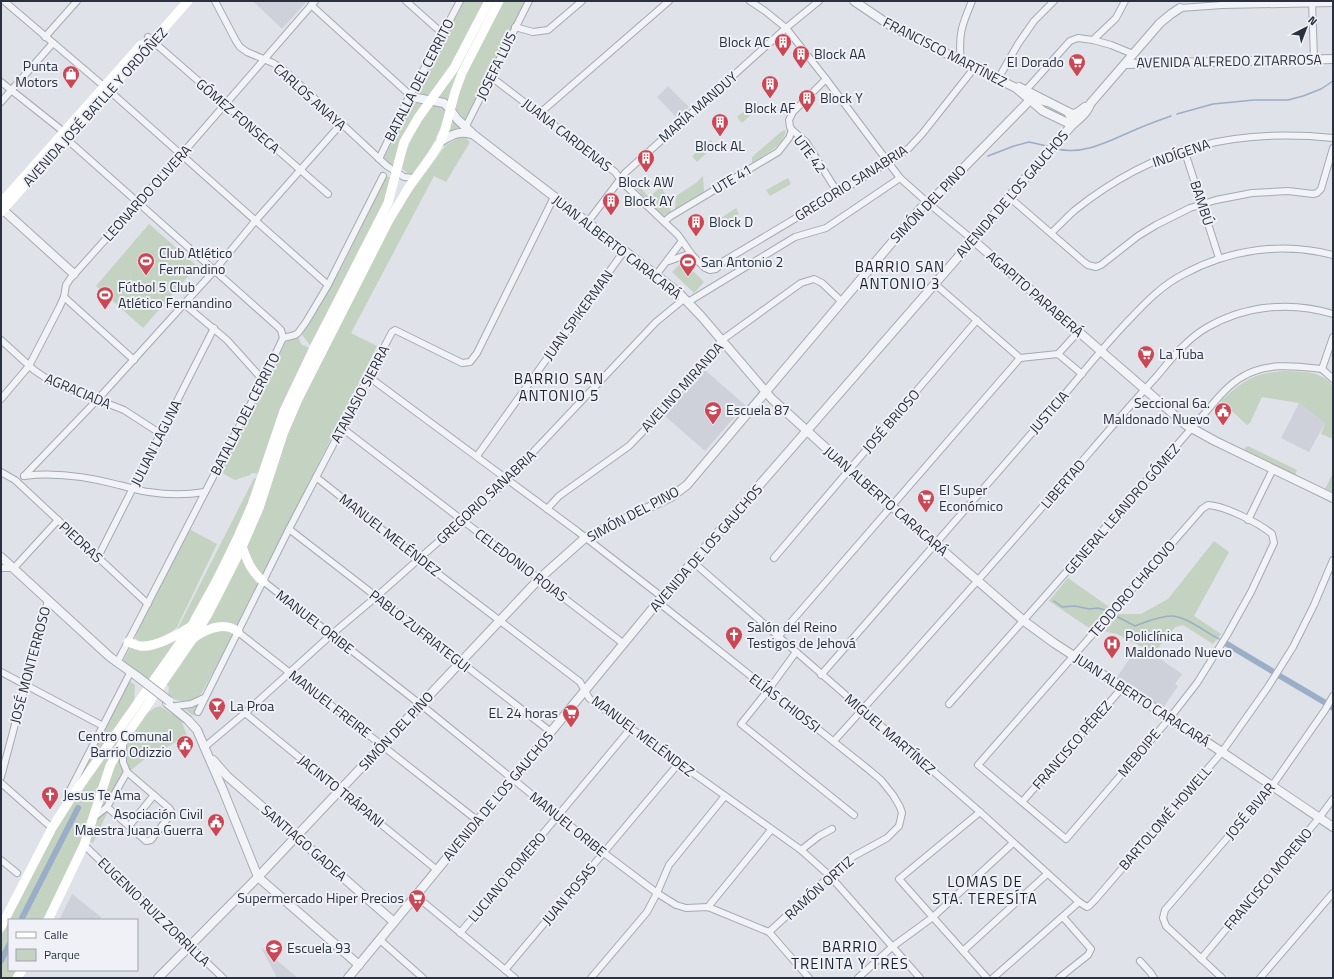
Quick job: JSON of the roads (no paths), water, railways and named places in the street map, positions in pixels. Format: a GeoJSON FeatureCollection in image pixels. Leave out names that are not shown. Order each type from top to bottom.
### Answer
{"type":"FeatureCollection","features":[{"type":"Feature","properties":{"kind":"main road"},"geometry":{"type":"LineString","coordinates":[[2,925],[52,828],[69,801],[198,617],[238,539],[252,505],[284,411],[314,348],[388,204],[404,142],[454,68],[489,1]]}},
{"type":"Feature","properties":{"kind":"main road"},"geometry":{"type":"LineString","coordinates":[[48,919],[84,845],[110,766],[123,742],[208,614],[242,547],[259,508],[283,434],[298,399],[389,220],[415,178],[440,142],[462,73],[499,1]]}},
{"type":"Feature","properties":{"kind":"main road","name":"AVENIDA JOSÉ BATLLE Y ORDÓÑEZ"},"geometry":{"type":"LineString","coordinates":[[2,208],[182,2]]}},
{"type":"Feature","properties":{"kind":"main road"},"geometry":{"type":"LineString","coordinates":[[242,547],[255,574],[263,581]]}},
{"type":"Feature","properties":{"kind":"main road"},"geometry":{"type":"LineString","coordinates":[[128,642],[140,646],[147,646],[165,640],[192,627]]}},
{"type":"Feature","properties":{"kind":"main road"},"geometry":{"type":"LineString","coordinates":[[194,637],[205,631],[218,627],[230,628],[238,632]]}},
{"type":"Feature","properties":{"kind":"street"},"geometry":{"type":"LineString","coordinates":[[4,1],[182,154],[328,285]]}},
{"type":"Feature","properties":{"kind":"street"},"geometry":{"type":"LineString","coordinates":[[45,37],[77,1]]}},
{"type":"Feature","properties":{"kind":"street","name":"CARLOS ANAYA"},"geometry":{"type":"LineString","coordinates":[[215,1],[240,47],[284,70],[379,159],[404,177],[415,178]]}},
{"type":"Feature","properties":{"kind":"street"},"geometry":{"type":"LineString","coordinates":[[406,1],[443,34]]}},
{"type":"Feature","properties":{"kind":"street","name":"BATALLA DEL CERRITO"},"geometry":{"type":"LineString","coordinates":[[379,159],[410,95],[460,1]]}},
{"type":"Feature","properties":{"kind":"street","name":"JOSEFA LUIS"},"geometry":{"type":"LineString","coordinates":[[465,130],[490,76],[529,1]]}},
{"type":"Feature","properties":{"kind":"street"},"geometry":{"type":"LineString","coordinates":[[515,27],[533,32],[548,30],[582,1]]}},
{"type":"Feature","properties":{"kind":"street"},"geometry":{"type":"LineString","coordinates":[[540,113],[669,1]]}},
{"type":"Feature","properties":{"kind":"street","name":"AGAPITO PARABERÁ"},"geometry":{"type":"LineString","coordinates":[[750,1],[786,28],[900,178],[1145,389],[1191,428],[1273,470],[1333,498]]}},
{"type":"Feature","properties":{"kind":"street","name":"MARÍA MANDUY"},"geometry":{"type":"LineString","coordinates":[[587,223],[620,178],[645,153],[786,28],[819,1]]}},
{"type":"Feature","properties":{"kind":"street","name":"FRANCISCO MARTÍNEZ"},"geometry":{"type":"LineString","coordinates":[[854,1],[891,26],[1016,88],[1043,111],[1072,125]]}},
{"type":"Feature","properties":{"kind":"street"},"geometry":{"type":"LineString","coordinates":[[961,60],[959,45],[962,25],[972,1]]}},
{"type":"Feature","properties":{"kind":"street"},"geometry":{"type":"LineString","coordinates":[[998,79],[1018,44],[1034,22],[1054,1]]}},
{"type":"Feature","properties":{"kind":"street"},"geometry":{"type":"LineString","coordinates":[[1093,40],[1116,18],[1125,1]]}},
{"type":"Feature","properties":{"kind":"street"},"geometry":{"type":"LineString","coordinates":[[1180,8],[1189,1]]}},
{"type":"Feature","properties":{"kind":"street"},"geometry":{"type":"LineString","coordinates":[[1312,2],[1314,59]]}},
{"type":"Feature","properties":{"kind":"street"},"geometry":{"type":"LineString","coordinates":[[313,3],[410,95],[431,101],[441,101],[450,108],[465,130],[440,142]]}},
{"type":"Feature","properties":{"kind":"street","name":"LEONARDO OLIVERA"},"geometry":{"type":"LineString","coordinates":[[1,399],[29,366],[59,308],[64,297],[66,285],[74,274],[265,60],[313,3]]}},
{"type":"Feature","properties":{"kind":"street"},"geometry":{"type":"LineString","coordinates":[[1180,8],[1201,3],[1333,3]]}},
{"type":"Feature","properties":{"kind":"street","name":"AVENIDA DE LOS GAUCHOS"},"geometry":{"type":"LineString","coordinates":[[348,978],[692,562],[1089,107],[1160,23],[1180,8]]}},
{"type":"Feature","properties":{"kind":"street"},"geometry":{"type":"LineString","coordinates":[[1026,90],[1070,41],[1078,38],[1111,45],[1133,54]]}},
{"type":"Feature","properties":{"kind":"street","name":"GÓMEZ FONSECA"},"geometry":{"type":"LineString","coordinates":[[151,39],[328,194]]}},
{"type":"Feature","properties":{"kind":"street"},"geometry":{"type":"LineString","coordinates":[[1,102],[53,43]]}},
{"type":"Feature","properties":{"kind":"street","name":"AVENIDA ALFREDO ZITARROSA"},"geometry":{"type":"LineString","coordinates":[[1126,64],[1333,59]]}},
{"type":"Feature","properties":{"kind":"street","name":"GREGORIO SANABRIA"},"geometry":{"type":"LineString","coordinates":[[705,268],[710,270],[716,269],[724,261],[888,163],[909,148],[922,134],[975,67]]}},
{"type":"Feature","properties":{"kind":"street","name":"JUANA CARDENAS"},"geometry":{"type":"LineString","coordinates":[[490,76],[616,172],[623,183],[665,220],[678,234],[692,255],[705,268]]}},
{"type":"Feature","properties":{"kind":"street","name":"UTE 42"},"geometry":{"type":"LineString","coordinates":[[826,79],[792,112],[789,120],[792,130],[806,142],[838,193]]}},
{"type":"Feature","properties":{"kind":"street"},"geometry":{"type":"LineString","coordinates":[[1,82],[59,128],[65,136],[138,204],[281,330],[283,338]]}},
{"type":"Feature","properties":{"kind":"street","name":"FRANCISCO MARTÍNEZ"},"geometry":{"type":"LineString","coordinates":[[1016,88],[1026,90],[1068,112]]}},
{"type":"Feature","properties":{"kind":"street"},"geometry":{"type":"LineString","coordinates":[[1030,100],[1037,99],[1047,102]]}},
{"type":"Feature","properties":{"kind":"street","name":"SIMÓN DEL PINO"},"geometry":{"type":"LineString","coordinates":[[158,978],[258,877],[539,579],[586,537],[671,497],[687,485],[921,208],[928,203],[1030,100]]}},
{"type":"Feature","properties":{"kind":"street","name":"AVENIDA DE LOS GAUCHOS"},"geometry":{"type":"LineString","coordinates":[[1068,112],[1077,113],[1086,105],[1090,104]]}},
{"type":"Feature","properties":{"kind":"street","name":"AVENIDA DE LOS GAUCHOS"},"geometry":{"type":"LineString","coordinates":[[1068,112],[1072,125]]}},
{"type":"Feature","properties":{"kind":"street"},"geometry":{"type":"LineString","coordinates":[[24,476],[98,399],[214,271],[256,220],[340,124]]}},
{"type":"Feature","properties":{"kind":"street","name":"JUAN ALBERTO CARACARÁ"},"geometry":{"type":"LineString","coordinates":[[465,130],[474,135],[656,275],[686,300],[772,399],[806,432],[1024,621],[1122,688],[1222,752],[1333,828]]}},
{"type":"Feature","properties":{"kind":"street","name":"UTE 41"},"geometry":{"type":"LineString","coordinates":[[665,220],[778,152],[789,138],[792,130]]}},
{"type":"Feature","properties":{"kind":"street","name":"INDÍGENA"},"geometry":{"type":"LineString","coordinates":[[1051,233],[1074,210],[1110,185],[1149,163],[1184,150],[1223,140],[1264,135],[1300,135],[1333,138]]}},
{"type":"Feature","properties":{"kind":"street"},"geometry":{"type":"LineString","coordinates":[[1009,197],[1084,262],[1096,267],[1138,236],[1156,225],[1178,213],[1203,204],[1252,193],[1288,191],[1313,194],[1317,193],[1321,189],[1333,148]]}},
{"type":"Feature","properties":{"kind":"street","name":"BAMBÚ"},"geometry":{"type":"LineString","coordinates":[[1184,150],[1203,204],[1219,258]]}},
{"type":"Feature","properties":{"kind":"street","name":"BATALLA DEL CERRITO"},"geometry":{"type":"LineString","coordinates":[[119,665],[128,642],[263,380],[283,338],[291,337],[298,333],[328,285],[383,176]]}},
{"type":"Feature","properties":{"kind":"street","name":"GREGORIO SANABRIA"},"geometry":{"type":"LineString","coordinates":[[205,745],[245,713],[332,634],[463,521],[508,479],[656,322],[686,300],[795,238],[826,228],[900,178]]}},
{"type":"Feature","properties":{"kind":"street","name":"ATANASIO SIERRA"},"geometry":{"type":"LineString","coordinates":[[198,712],[316,477],[394,330],[458,362],[465,364],[470,362],[477,353],[554,197]]}},
{"type":"Feature","properties":{"kind":"street"},"geometry":{"type":"LineString","coordinates":[[2,208],[74,274]]}},
{"type":"Feature","properties":{"kind":"street"},"geometry":{"type":"LineString","coordinates":[[656,275],[682,241]]}},
{"type":"Feature","properties":{"kind":"street","name":"JUSTICIA"},"geometry":{"type":"LineString","coordinates":[[821,675],[936,544],[1101,351],[1148,300],[1160,290],[1184,274],[1219,258],[1252,251],[1280,248],[1306,250],[1333,255]]}},
{"type":"Feature","properties":{"kind":"street","name":"JUAN SPIKERMAN"},"geometry":{"type":"LineString","coordinates":[[477,456],[624,251]]}},
{"type":"Feature","properties":{"kind":"street"},"geometry":{"type":"LineString","coordinates":[[667,262],[680,257],[692,255]]}},
{"type":"Feature","properties":{"kind":"street","name":"AVELINO MIRANDA"},"geometry":{"type":"LineString","coordinates":[[547,509],[559,496],[629,446],[657,417],[722,340],[801,283],[814,279],[822,283],[841,301]]}},
{"type":"Feature","properties":{"kind":"street"},"geometry":{"type":"LineString","coordinates":[[935,284],[1020,358]]}},
{"type":"Feature","properties":{"kind":"street"},"geometry":{"type":"LineString","coordinates":[[64,297],[134,360]]}},
{"type":"Feature","properties":{"kind":"street"},"geometry":{"type":"LineString","coordinates":[[184,304],[227,340],[263,380]]}},
{"type":"Feature","properties":{"kind":"street","name":"LIBERTAD"},"geometry":{"type":"LineString","coordinates":[[834,741],[978,581],[1190,339],[1206,328],[1227,317],[1253,310],[1282,307],[1310,308],[1333,314]]}},
{"type":"Feature","properties":{"kind":"street","name":"JOSÉ BRIOSO"},"geometry":{"type":"LineString","coordinates":[[774,558],[977,320]]}},
{"type":"Feature","properties":{"kind":"street","name":"JULIAN LAGUNA"},"geometry":{"type":"LineString","coordinates":[[98,557],[214,328]]}},
{"type":"Feature","properties":{"kind":"street"},"geometry":{"type":"LineString","coordinates":[[778,637],[1020,358],[1058,354],[1079,331]]}},
{"type":"Feature","properties":{"kind":"street"},"geometry":{"type":"LineString","coordinates":[[1333,337],[1322,369],[1333,379]]}},
{"type":"Feature","properties":{"kind":"street","name":"AGRACIADA"},"geometry":{"type":"LineString","coordinates":[[1,340],[42,376],[54,383],[124,410],[161,434]]}},
{"type":"Feature","properties":{"kind":"street"},"geometry":{"type":"LineString","coordinates":[[1058,354],[1082,374]]}},
{"type":"Feature","properties":{"kind":"street","name":"GENERAL LEANDRO GÓMEZ"},"geometry":{"type":"LineString","coordinates":[[949,704],[1024,621],[1191,428],[1228,389],[1241,378],[1256,370],[1270,367],[1293,366],[1322,369]]}},
{"type":"Feature","properties":{"kind":"street","name":"ELÍAS CHIOSSI"},"geometry":{"type":"LineString","coordinates":[[369,377],[586,537],[768,690],[834,741],[881,780],[893,795],[902,813]]}},
{"type":"Feature","properties":{"kind":"street","name":"CELEDONIO ROJAS"},"geometry":{"type":"LineString","coordinates":[[342,428],[624,644]]}},
{"type":"Feature","properties":{"kind":"street"},"geometry":{"type":"LineString","coordinates":[[1248,520],[1273,470]]}},
{"type":"Feature","properties":{"kind":"street","name":"PIEDRAS"},"geometry":{"type":"LineString","coordinates":[[1,472],[15,480],[148,604]]}},
{"type":"Feature","properties":{"kind":"street"},"geometry":{"type":"LineString","coordinates":[[15,480],[24,476],[74,476],[104,481],[133,489],[169,494],[205,492]]}},
{"type":"Feature","properties":{"kind":"street","name":"MANUEL MELÉNDEZ"},"geometry":{"type":"LineString","coordinates":[[316,477],[419,559],[580,682],[586,690],[589,698],[595,703],[801,850],[830,876],[920,978]]}},
{"type":"Feature","properties":{"kind":"street","name":"TEODORO CHACOVO"},"geometry":{"type":"LineString","coordinates":[[1022,802],[978,765],[1202,509],[1208,505],[1217,506],[1248,520]]}},
{"type":"Feature","properties":{"kind":"street"},"geometry":{"type":"LineString","coordinates":[[1,568],[14,568],[58,520]]}},
{"type":"Feature","properties":{"kind":"street","name":"MEBOIPE"},"geometry":{"type":"LineString","coordinates":[[1022,802],[1066,839],[1169,719],[1196,683],[1227,635],[1251,592],[1274,543],[1273,537],[1268,532],[1248,520]]}},
{"type":"Feature","properties":{"kind":"street","name":"PABLO ZUFRIATEGUI"},"geometry":{"type":"LineString","coordinates":[[289,530],[551,732]]}},
{"type":"Feature","properties":{"kind":"street"},"geometry":{"type":"LineString","coordinates":[[1,557],[129,675],[137,679]]}},
{"type":"Feature","properties":{"kind":"street","name":"BARTOLOMÉ HOWELL"},"geometry":{"type":"LineString","coordinates":[[1087,907],[1095,900],[1222,752],[1268,687],[1293,646],[1314,605],[1333,560]]}},
{"type":"Feature","properties":{"kind":"street","name":"MIGUEL MARTÍNEZ"},"geometry":{"type":"LineString","coordinates":[[692,562],[980,812],[1079,902],[1087,907]]}},
{"type":"Feature","properties":{"kind":"street","name":"MANUEL ORIBE"},"geometry":{"type":"LineString","coordinates":[[263,581],[332,634],[604,853],[657,893],[676,905],[686,908],[708,907],[769,932],[809,978]]}},
{"type":"Feature","properties":{"kind":"street","name":"JOSÉ MONTERROSO"},"geometry":{"type":"LineString","coordinates":[[1,777],[48,600]]}},
{"type":"Feature","properties":{"kind":"street","name":"MANUEL FREIRE"},"geometry":{"type":"LineString","coordinates":[[238,632],[478,821]]}},
{"type":"Feature","properties":{"kind":"street"},"geometry":{"type":"LineString","coordinates":[[796,652],[741,724],[854,815]]}},
{"type":"Feature","properties":{"kind":"street"},"geometry":{"type":"LineString","coordinates":[[119,665],[128,670],[137,679],[170,703],[193,724],[205,745],[258,877],[359,965]]}},
{"type":"Feature","properties":{"kind":"street"},"geometry":{"type":"LineString","coordinates":[[1,672],[102,726]]}},
{"type":"Feature","properties":{"kind":"street"},"geometry":{"type":"LineString","coordinates":[[69,801],[69,792],[129,675]]}},
{"type":"Feature","properties":{"kind":"street","name":"FRANCISCO PÉREZ"},"geometry":{"type":"LineString","coordinates":[[1022,802],[1122,688]]}},
{"type":"Feature","properties":{"kind":"street","name":"JOSÉ BIVAR"},"geometry":{"type":"LineString","coordinates":[[1201,959],[1170,930],[1164,922],[1163,918],[1165,910],[1272,786],[1325,710],[1333,696]]}},
{"type":"Feature","properties":{"kind":"street"},"geometry":{"type":"LineString","coordinates":[[170,703],[191,704],[204,698]]}},
{"type":"Feature","properties":{"kind":"street","name":"JACINTO TRÁPANI"},"geometry":{"type":"LineString","coordinates":[[245,713],[437,870]]}},
{"type":"Feature","properties":{"kind":"street","name":"LUCIANO ROMERO"},"geometry":{"type":"LineString","coordinates":[[460,933],[632,728]]}},
{"type":"Feature","properties":{"kind":"street"},"geometry":{"type":"LineString","coordinates":[[107,807],[146,841],[151,840],[171,814],[171,811],[126,772],[123,762],[123,742]]}},
{"type":"Feature","properties":{"kind":"street","name":"SANTIAGO GADEA"},"geometry":{"type":"LineString","coordinates":[[205,745],[214,762],[227,776],[394,922]]}},
{"type":"Feature","properties":{"kind":"street","name":"JUAN ROSAS"},"geometry":{"type":"LineString","coordinates":[[505,970],[679,763]]}},
{"type":"Feature","properties":{"kind":"street"},"geometry":{"type":"LineString","coordinates":[[93,818],[107,807],[126,772]]}},
{"type":"Feature","properties":{"kind":"street"},"geometry":{"type":"LineString","coordinates":[[1,783],[52,828]]}},
{"type":"Feature","properties":{"kind":"street"},"geometry":{"type":"LineString","coordinates":[[129,826],[154,796]]}},
{"type":"Feature","properties":{"kind":"street"},"geometry":{"type":"LineString","coordinates":[[591,978],[647,912],[669,865],[725,796]]}},
{"type":"Feature","properties":{"kind":"street","name":"FRANCISCO MORENO"},"geometry":{"type":"LineString","coordinates":[[1201,959],[1319,818],[1333,798]]}},
{"type":"Feature","properties":{"kind":"street"},"geometry":{"type":"LineString","coordinates":[[980,812],[899,880],[987,978]]}},
{"type":"Feature","properties":{"kind":"street","name":"RAMÓN ORTIZ"},"geometry":{"type":"LineString","coordinates":[[769,932],[854,856],[886,838],[899,826],[902,813]]}},
{"type":"Feature","properties":{"kind":"street"},"geometry":{"type":"LineString","coordinates":[[801,850],[819,836],[832,829]]}},
{"type":"Feature","properties":{"kind":"street"},"geometry":{"type":"LineString","coordinates":[[708,907],[771,830]]}},
{"type":"Feature","properties":{"kind":"street"},"geometry":{"type":"LineString","coordinates":[[858,978],[892,948],[933,917],[1013,843]]}},
{"type":"Feature","properties":{"kind":"street","name":"EUGENIO RUIZ ZORRILLA"},"geometry":{"type":"LineString","coordinates":[[84,845],[223,978]]}},
{"type":"Feature","properties":{"kind":"street"},"geometry":{"type":"LineString","coordinates":[[1,860],[16,873]]}},
{"type":"Feature","properties":{"kind":"street"},"geometry":{"type":"LineString","coordinates":[[963,951],[1047,874]]}},
{"type":"Feature","properties":{"kind":"street"},"geometry":{"type":"LineString","coordinates":[[1260,978],[1333,893]]}},
{"type":"Feature","properties":{"kind":"street"},"geometry":{"type":"LineString","coordinates":[[416,896],[515,978]]}},
{"type":"Feature","properties":{"kind":"street"},"geometry":{"type":"LineString","coordinates":[[993,978],[1079,902]]}},
{"type":"Feature","properties":{"kind":"street"},"geometry":{"type":"LineString","coordinates":[[1059,978],[1088,955],[1091,949],[1063,917]]}},
{"type":"Feature","properties":{"kind":"street"},"geometry":{"type":"LineString","coordinates":[[380,940],[423,978]]}},
{"type":"Feature","properties":{"kind":"street"},"geometry":{"type":"LineString","coordinates":[[1201,959],[1222,978]]}},
{"type":"Feature","properties":{"kind":"street"},"geometry":{"type":"LineString","coordinates":[[1140,962],[1154,978]]}},
{"type":"Feature","properties":{"kind":"waterway"},"geometry":{"type":"LineString","coordinates":[[1177,114],[1213,104],[1254,100],[1288,100],[1321,89],[1333,81]]}},
{"type":"Feature","properties":{"kind":"waterway"},"geometry":{"type":"LineString","coordinates":[[1057,149],[1085,149],[1113,140],[1171,116]]}},
{"type":"Feature","properties":{"kind":"waterway"},"geometry":{"type":"LineString","coordinates":[[988,156],[1029,142],[1047,146]]}},
{"type":"Feature","properties":{"kind":"waterway"},"geometry":{"type":"LineString","coordinates":[[1054,601],[1062,607],[1075,606],[1089,609],[1098,608],[1108,611]]}},
{"type":"Feature","properties":{"kind":"waterway"},"geometry":{"type":"LineString","coordinates":[[1114,615],[1135,626],[1162,617],[1177,617],[1189,621],[1219,639]]}},
{"type":"Feature","properties":{"kind":"waterway"},"geometry":{"type":"LineString","coordinates":[[1227,644],[1272,671]]}},
{"type":"Feature","properties":{"kind":"waterway"},"geometry":{"type":"LineString","coordinates":[[1280,676],[1324,702]]}},
{"type":"Feature","properties":{"kind":"waterway"},"geometry":{"type":"LineString","coordinates":[[22,919],[78,808]]}},
{"type":"Feature","properties":{"kind":"waterway"},"geometry":{"type":"LineString","coordinates":[[1,961],[8,947]]}},
{"type":"Feature","properties":{"kind":"place","name":"Block AC"},"geometry":{"type":"Point","coordinates":[783,57]}},
{"type":"Feature","properties":{"kind":"place","name":"Block AA"},"geometry":{"type":"Point","coordinates":[801,69]}},
{"type":"Feature","properties":{"kind":"place","name":"El Dorado"},"geometry":{"type":"Point","coordinates":[1077,77]}},
{"type":"Feature","properties":{"kind":"place","name":"Punta Motors"},"geometry":{"type":"Point","coordinates":[71,89]}},
{"type":"Feature","properties":{"kind":"place","name":"Block AF"},"geometry":{"type":"Point","coordinates":[770,99]}},
{"type":"Feature","properties":{"kind":"place","name":"Block Y"},"geometry":{"type":"Point","coordinates":[807,113]}},
{"type":"Feature","properties":{"kind":"place","name":"Block AL"},"geometry":{"type":"Point","coordinates":[720,137]}},
{"type":"Feature","properties":{"kind":"place","name":"Block AW"},"geometry":{"type":"Point","coordinates":[646,173]}},
{"type":"Feature","properties":{"kind":"place","name":"Block AY"},"geometry":{"type":"Point","coordinates":[611,216]}},
{"type":"Feature","properties":{"kind":"place","name":"Block D"},"geometry":{"type":"Point","coordinates":[696,237]}},
{"type":"Feature","properties":{"kind":"place","name":"Club Atlético Fernandino"},"geometry":{"type":"Point","coordinates":[146,276]}},
{"type":"Feature","properties":{"kind":"place","name":"San Antonio 2"},"geometry":{"type":"Point","coordinates":[688,277]}},
{"type":"Feature","properties":{"kind":"place","name":"Fútbol 5 Club Atlético Fernandino"},"geometry":{"type":"Point","coordinates":[105,310]}},
{"type":"Feature","properties":{"kind":"place","name":"La Tuba"},"geometry":{"type":"Point","coordinates":[1146,369]}},
{"type":"Feature","properties":{"kind":"place","name":"Escuela 87"},"geometry":{"type":"Point","coordinates":[713,425]}},
{"type":"Feature","properties":{"kind":"place","name":"Seccional 6a. Maldonado Nuevo"},"geometry":{"type":"Point","coordinates":[1223,426]}},
{"type":"Feature","properties":{"kind":"place","name":"El Super Económico"},"geometry":{"type":"Point","coordinates":[926,513]}},
{"type":"Feature","properties":{"kind":"place","name":"Salón del Reino Testigos de Jehová"},"geometry":{"type":"Point","coordinates":[734,650]}},
{"type":"Feature","properties":{"kind":"place","name":"Policlínica Maldonado Nuevo"},"geometry":{"type":"Point","coordinates":[1112,659]}},
{"type":"Feature","properties":{"kind":"place","name":"La Proa"},"geometry":{"type":"Point","coordinates":[217,721]}},
{"type":"Feature","properties":{"kind":"place","name":"EL 24 horas"},"geometry":{"type":"Point","coordinates":[571,728]}},
{"type":"Feature","properties":{"kind":"place","name":"Centro Comunal Barrio Odizzio"},"geometry":{"type":"Point","coordinates":[185,759]}},
{"type":"Feature","properties":{"kind":"place","name":"Jesus Te Ama"},"geometry":{"type":"Point","coordinates":[50,810]}},
{"type":"Feature","properties":{"kind":"place","name":"Asociación Civil Maestra Juana Guerra"},"geometry":{"type":"Point","coordinates":[216,837]}},
{"type":"Feature","properties":{"kind":"place","name":"Supermercado Hiper Precios"},"geometry":{"type":"Point","coordinates":[417,913]}},
{"type":"Feature","properties":{"kind":"place","name":"Escuela 93"},"geometry":{"type":"Point","coordinates":[274,963]}},
{"type":"Feature","properties":{"kind":"district","name":"BARRIO SAN ANTONIO 3"},"geometry":{"type":"Point","coordinates":[900,276]}},
{"type":"Feature","properties":{"kind":"district","name":"BARRIO SAN ANTONIO 5"},"geometry":{"type":"Point","coordinates":[559,388]}},
{"type":"Feature","properties":{"kind":"district","name":"LOMAS DE STA. TERESÍTA"},"geometry":{"type":"Point","coordinates":[985,890]}},
{"type":"Feature","properties":{"kind":"district","name":"BARRIO TREINTA Y TRES"},"geometry":{"type":"Point","coordinates":[850,956]}}]}
